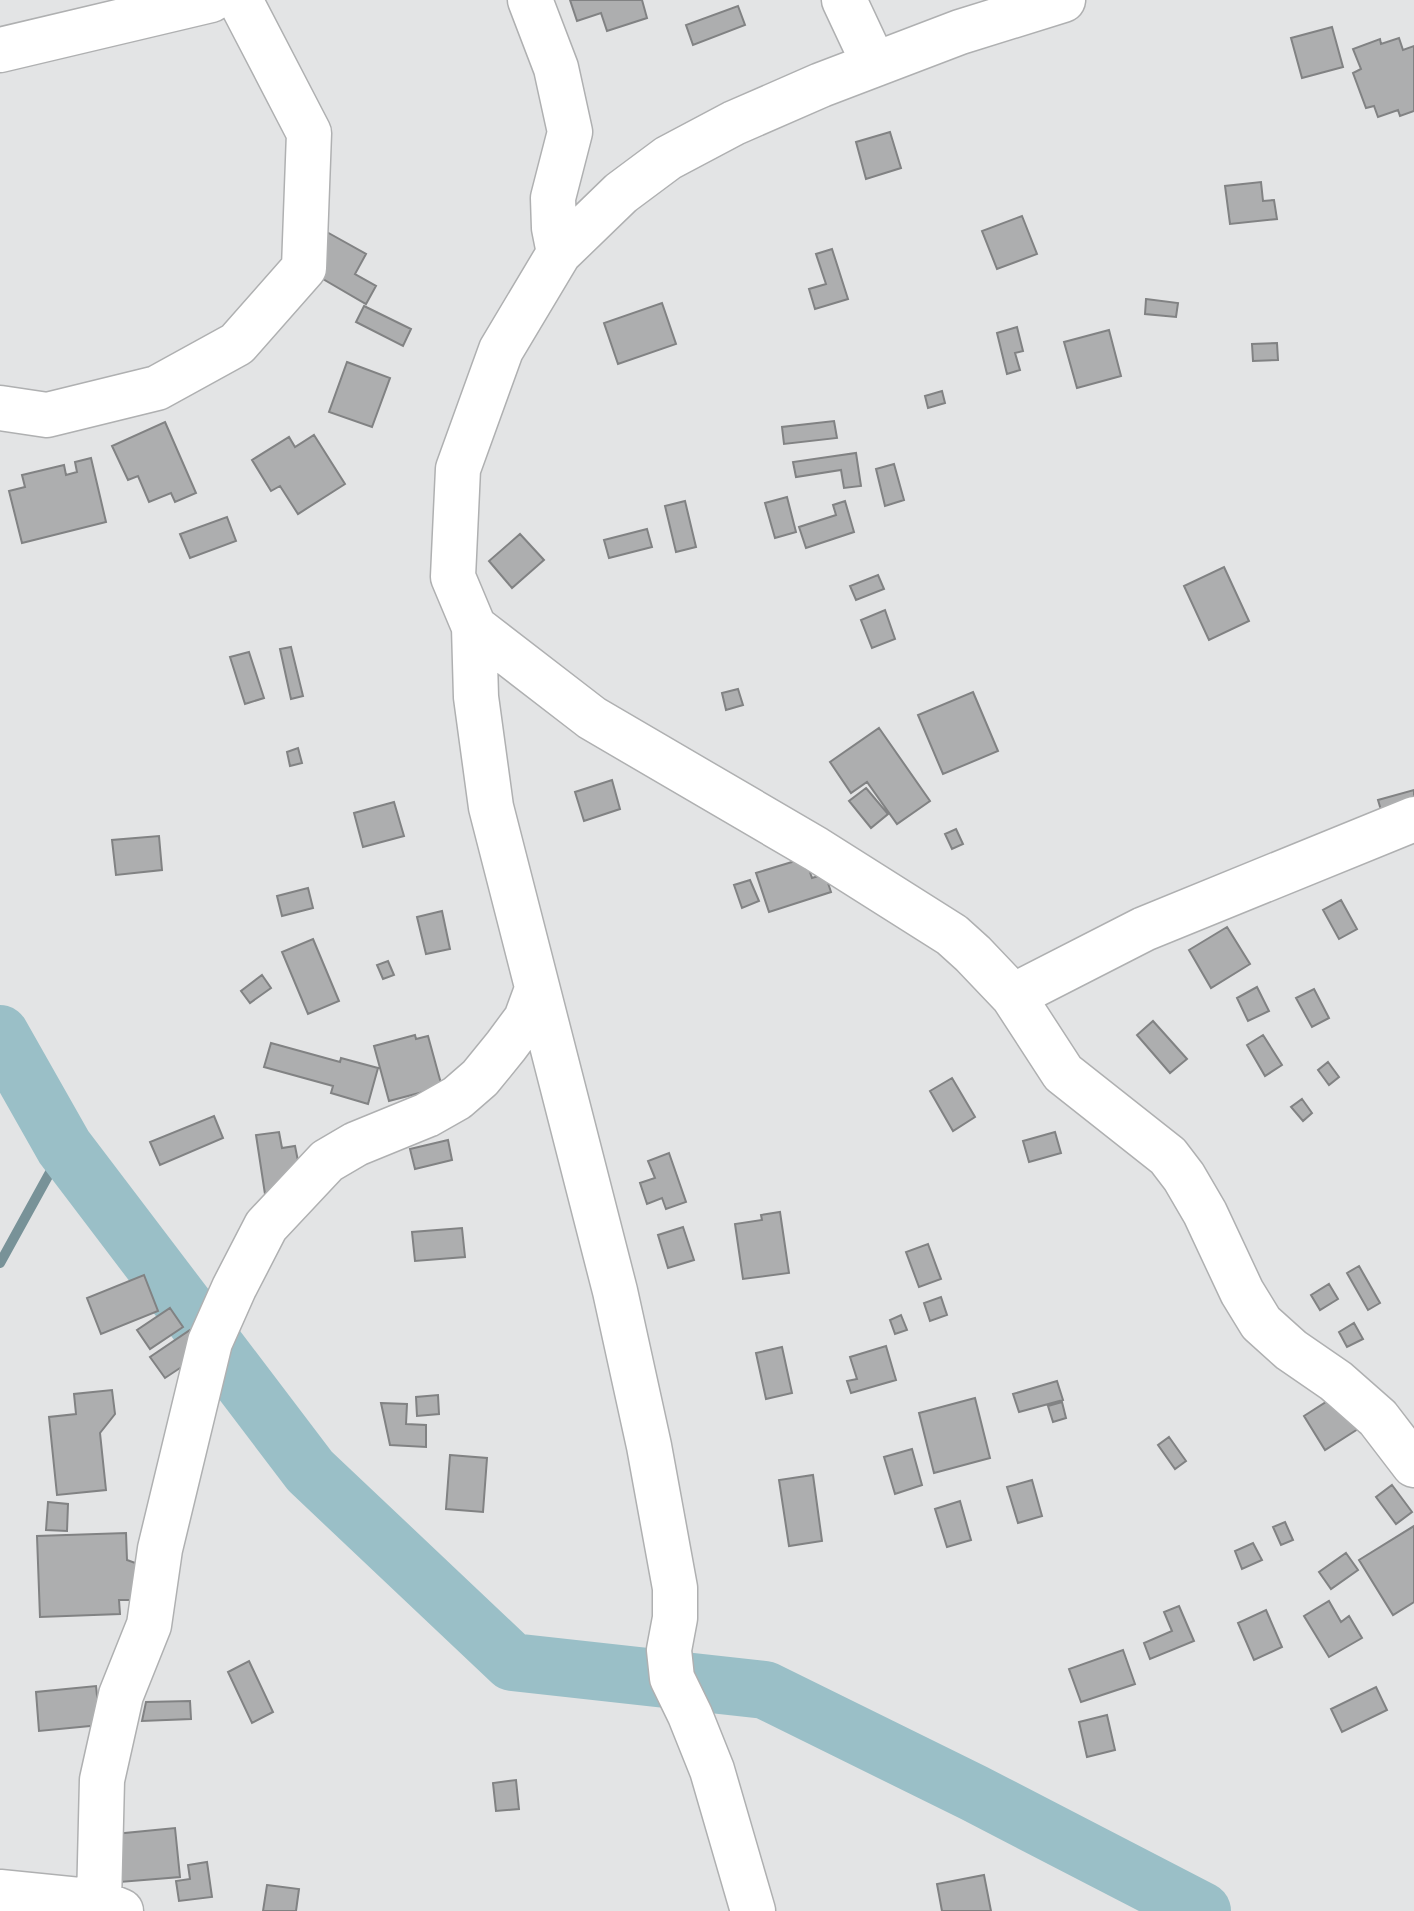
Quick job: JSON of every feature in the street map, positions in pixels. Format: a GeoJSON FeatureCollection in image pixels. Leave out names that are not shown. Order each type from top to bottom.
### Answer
{"type":"FeatureCollection","features":[{"type":"Feature","properties":{"kind":"street"},"geometry":{"type":"LineString","coordinates":[[0,50],[211,0]]}},
{"type":"Feature","properties":{"kind":"street"},"geometry":{"type":"LineString","coordinates":[[0,408],[47,415],[157,388],[237,344],[304,268],[309,133],[240,0]]}},
{"type":"Feature","properties":{"kind":"street"},"geometry":{"type":"LineString","coordinates":[[530,0],[556,68],[570,132],[553,198],[559,253]]}},
{"type":"Feature","properties":{"kind":"street"},"geometry":{"type":"LineString","coordinates":[[844,0],[874,64]]}},
{"type":"Feature","properties":{"kind":"street"},"geometry":{"type":"LineString","coordinates":[[753,1911],[712,1770],[672,1678],[669,1650],[675,1618],[675,1588],[649,1446],[615,1291],[491,807],[476,697],[474,627],[453,577],[458,469],[501,350],[559,253],[621,193],[668,158],[734,123],[874,64],[960,32],[1063,0]]}},
{"type":"Feature","properties":{"kind":"street"},"geometry":{"type":"LineString","coordinates":[[474,627],[592,718],[816,849],[952,935],[1013,996],[1063,1073],[1168,1156],[1205,1213],[1242,1292],[1261,1323],[1378,1418],[1414,1465]]}},
{"type":"Feature","properties":{"kind":"street"},"geometry":{"type":"LineString","coordinates":[[1013,996],[1144,929],[1414,819]]}},
{"type":"Feature","properties":{"kind":"street"},"geometry":{"type":"LineString","coordinates":[[0,1892],[110,1907],[102,1780],[121,1695],[149,1625],[160,1549],[210,1342],[266,1226],[327,1161],[356,1144],[427,1115],[457,1098],[480,1078],[526,1019],[537,989]]}},
{"type":"Feature","properties":{"kind":"building"},"geometry":{"type":"Polygon","coordinates":[[[570,0],[642,0],[647,18],[607,31],[601,13],[577,21],[570,0]]]}},
{"type":"Feature","properties":{"kind":"building"},"geometry":{"type":"Polygon","coordinates":[[[738,6],[745,25],[693,45],[686,25],[738,6]]]}},
{"type":"Feature","properties":{"kind":"building"},"geometry":{"type":"Polygon","coordinates":[[[1332,27],[1343,67],[1302,78],[1291,38],[1332,27]]]}},
{"type":"Feature","properties":{"kind":"building"},"geometry":{"type":"Polygon","coordinates":[[[1399,38],[1403,50],[1414,46],[1414,111],[1400,116],[1398,110],[1378,117],[1374,106],[1366,108],[1353,73],[1361,69],[1353,49],[1380,39],[1381,44],[1399,38]]]}},
{"type":"Feature","properties":{"kind":"building"},"geometry":{"type":"Polygon","coordinates":[[[890,132],[901,168],[866,179],[856,142],[890,132]]]}},
{"type":"Feature","properties":{"kind":"building"},"geometry":{"type":"Polygon","coordinates":[[[1261,182],[1263,201],[1274,200],[1277,219],[1230,224],[1225,186],[1261,182]]]}},
{"type":"Feature","properties":{"kind":"building"},"geometry":{"type":"Polygon","coordinates":[[[1022,216],[1037,254],[997,269],[982,231],[1022,216]]]}},
{"type":"Feature","properties":{"kind":"building"},"geometry":{"type":"Polygon","coordinates":[[[325,231],[366,254],[355,274],[376,286],[366,304],[304,268],[325,231]]]}},
{"type":"Feature","properties":{"kind":"building"},"geometry":{"type":"Polygon","coordinates":[[[832,249],[848,299],[815,309],[809,289],[826,284],[816,254],[832,249]]]}},
{"type":"Feature","properties":{"kind":"building"},"geometry":{"type":"Polygon","coordinates":[[[1146,299],[1178,303],[1176,317],[1145,314],[1146,299]]]}},
{"type":"Feature","properties":{"kind":"building"},"geometry":{"type":"Polygon","coordinates":[[[662,303],[676,344],[618,364],[604,323],[662,303]]]}},
{"type":"Feature","properties":{"kind":"building"},"geometry":{"type":"Polygon","coordinates":[[[364,306],[411,329],[403,346],[356,322],[364,306]]]}},
{"type":"Feature","properties":{"kind":"building"},"geometry":{"type":"Polygon","coordinates":[[[1017,327],[1023,351],[1015,353],[1020,370],[1007,374],[997,333],[1017,327]]]}},
{"type":"Feature","properties":{"kind":"building"},"geometry":{"type":"Polygon","coordinates":[[[1109,330],[1121,376],[1077,388],[1064,342],[1109,330]]]}},
{"type":"Feature","properties":{"kind":"building"},"geometry":{"type":"Polygon","coordinates":[[[1277,343],[1278,360],[1253,361],[1252,344],[1277,343]]]}},
{"type":"Feature","properties":{"kind":"building"},"geometry":{"type":"Polygon","coordinates":[[[347,362],[390,378],[372,427],[329,412],[347,362]]]}},
{"type":"Feature","properties":{"kind":"building"},"geometry":{"type":"Polygon","coordinates":[[[942,391],[945,403],[928,408],[925,396],[942,391]]]}},
{"type":"Feature","properties":{"kind":"building"},"geometry":{"type":"Polygon","coordinates":[[[834,421],[837,438],[784,444],[782,427],[834,421]]]}},
{"type":"Feature","properties":{"kind":"building"},"geometry":{"type":"Polygon","coordinates":[[[165,422],[196,493],[175,502],[171,493],[149,502],[138,476],[128,480],[112,446],[165,422]]]}},
{"type":"Feature","properties":{"kind":"building"},"geometry":{"type":"Polygon","coordinates":[[[314,435],[345,484],[298,514],[280,486],[271,491],[252,460],[289,437],[295,447],[314,435]]]}},
{"type":"Feature","properties":{"kind":"building"},"geometry":{"type":"Polygon","coordinates":[[[856,453],[861,486],[844,488],[841,470],[796,477],[793,462],[856,453]]]}},
{"type":"Feature","properties":{"kind":"building"},"geometry":{"type":"Polygon","coordinates":[[[91,458],[106,522],[22,543],[9,491],[25,487],[22,475],[64,465],[66,475],[77,472],[75,462],[91,458]]]}},
{"type":"Feature","properties":{"kind":"building"},"geometry":{"type":"Polygon","coordinates":[[[894,464],[904,500],[885,506],[876,469],[894,464]]]}},
{"type":"Feature","properties":{"kind":"building"},"geometry":{"type":"Polygon","coordinates":[[[787,497],[796,532],[775,538],[765,503],[787,497]]]}},
{"type":"Feature","properties":{"kind":"building"},"geometry":{"type":"Polygon","coordinates":[[[685,501],[696,547],[676,552],[665,506],[685,501]]]}},
{"type":"Feature","properties":{"kind":"building"},"geometry":{"type":"Polygon","coordinates":[[[845,501],[854,532],[806,548],[799,527],[836,515],[833,505],[845,501]]]}},
{"type":"Feature","properties":{"kind":"building"},"geometry":{"type":"Polygon","coordinates":[[[227,517],[236,541],[190,558],[180,534],[227,517]]]}},
{"type":"Feature","properties":{"kind":"building"},"geometry":{"type":"Polygon","coordinates":[[[647,529],[652,547],[609,558],[604,540],[647,529]]]}},
{"type":"Feature","properties":{"kind":"building"},"geometry":{"type":"Polygon","coordinates":[[[520,534],[544,560],[512,588],[489,561],[520,534]]]}},
{"type":"Feature","properties":{"kind":"building"},"geometry":{"type":"Polygon","coordinates":[[[1224,567],[1249,621],[1209,640],[1184,586],[1224,567]]]}},
{"type":"Feature","properties":{"kind":"building"},"geometry":{"type":"Polygon","coordinates":[[[878,575],[884,589],[856,600],[850,586],[878,575]]]}},
{"type":"Feature","properties":{"kind":"building"},"geometry":{"type":"Polygon","coordinates":[[[885,610],[895,639],[872,648],[861,620],[885,610]]]}},
{"type":"Feature","properties":{"kind":"building"},"geometry":{"type":"Polygon","coordinates":[[[291,647],[303,696],[291,699],[280,649],[291,647]]]}},
{"type":"Feature","properties":{"kind":"building"},"geometry":{"type":"Polygon","coordinates":[[[249,652],[264,698],[245,704],[230,657],[249,652]]]}},
{"type":"Feature","properties":{"kind":"building"},"geometry":{"type":"Polygon","coordinates":[[[738,689],[743,705],[726,710],[722,693],[738,689]]]}},
{"type":"Feature","properties":{"kind":"building"},"geometry":{"type":"Polygon","coordinates":[[[973,692],[998,751],[943,774],[918,715],[973,692]]]}},
{"type":"Feature","properties":{"kind":"building"},"geometry":{"type":"Polygon","coordinates":[[[879,728],[930,801],[897,824],[867,782],[851,793],[830,762],[879,728]]]}},
{"type":"Feature","properties":{"kind":"building"},"geometry":{"type":"Polygon","coordinates":[[[298,748],[302,763],[290,766],[287,752],[298,748]]]}},
{"type":"Feature","properties":{"kind":"building"},"geometry":{"type":"Polygon","coordinates":[[[612,780],[620,809],[584,821],[575,792],[612,780]]]}},
{"type":"Feature","properties":{"kind":"building"},"geometry":{"type":"Polygon","coordinates":[[[866,788],[888,814],[871,828],[849,801],[866,788]]]}},
{"type":"Feature","properties":{"kind":"building"},"geometry":{"type":"Polygon","coordinates":[[[1414,790],[1414,808],[1383,817],[1378,800],[1414,790]]]}},
{"type":"Feature","properties":{"kind":"building"},"geometry":{"type":"Polygon","coordinates":[[[394,802],[404,836],[363,847],[354,813],[394,802]]]}},
{"type":"Feature","properties":{"kind":"building"},"geometry":{"type":"Polygon","coordinates":[[[956,829],[963,844],[952,849],[945,834],[956,829]]]}},
{"type":"Feature","properties":{"kind":"building"},"geometry":{"type":"Polygon","coordinates":[[[159,836],[162,870],[116,875],[112,840],[159,836]]]}},
{"type":"Feature","properties":{"kind":"building"},"geometry":{"type":"Polygon","coordinates":[[[805,858],[812,878],[825,874],[831,892],[769,912],[756,873],[805,858]]]}},
{"type":"Feature","properties":{"kind":"building"},"geometry":{"type":"Polygon","coordinates":[[[750,880],[759,901],[742,908],[734,885],[750,880]]]}},
{"type":"Feature","properties":{"kind":"building"},"geometry":{"type":"Polygon","coordinates":[[[308,888],[313,908],[282,916],[277,896],[308,888]]]}},
{"type":"Feature","properties":{"kind":"building"},"geometry":{"type":"Polygon","coordinates":[[[1341,900],[1357,929],[1339,939],[1323,910],[1341,900]]]}},
{"type":"Feature","properties":{"kind":"building"},"geometry":{"type":"Polygon","coordinates":[[[442,911],[450,949],[426,954],[417,917],[442,911]]]}},
{"type":"Feature","properties":{"kind":"building"},"geometry":{"type":"Polygon","coordinates":[[[1227,927],[1250,964],[1211,988],[1189,950],[1227,927]]]}},
{"type":"Feature","properties":{"kind":"building"},"geometry":{"type":"Polygon","coordinates":[[[313,939],[339,1001],[308,1014],[282,952],[313,939]]]}},
{"type":"Feature","properties":{"kind":"building"},"geometry":{"type":"Polygon","coordinates":[[[388,961],[394,975],[383,979],[377,965],[388,961]]]}},
{"type":"Feature","properties":{"kind":"building"},"geometry":{"type":"Polygon","coordinates":[[[262,975],[271,988],[250,1003],[241,991],[262,975]]]}},
{"type":"Feature","properties":{"kind":"building"},"geometry":{"type":"Polygon","coordinates":[[[1257,987],[1269,1011],[1248,1021],[1237,998],[1257,987]]]}},
{"type":"Feature","properties":{"kind":"building"},"geometry":{"type":"Polygon","coordinates":[[[1314,989],[1329,1018],[1312,1027],[1296,998],[1314,989]]]}},
{"type":"Feature","properties":{"kind":"building"},"geometry":{"type":"Polygon","coordinates":[[[1153,1021],[1187,1059],[1170,1073],[1137,1035],[1153,1021]]]}},
{"type":"Feature","properties":{"kind":"building"},"geometry":{"type":"Polygon","coordinates":[[[415,1035],[416,1039],[428,1036],[442,1087],[389,1101],[374,1046],[415,1035]]]}},
{"type":"Feature","properties":{"kind":"building"},"geometry":{"type":"Polygon","coordinates":[[[1263,1035],[1282,1065],[1265,1076],[1247,1045],[1263,1035]]]}},
{"type":"Feature","properties":{"kind":"building"},"geometry":{"type":"Polygon","coordinates":[[[271,1043],[340,1062],[341,1058],[378,1068],[368,1104],[331,1093],[333,1086],[264,1067],[271,1043]]]}},
{"type":"Feature","properties":{"kind":"building"},"geometry":{"type":"Polygon","coordinates":[[[1328,1062],[1339,1077],[1329,1085],[1318,1070],[1328,1062]]]}},
{"type":"Feature","properties":{"kind":"building"},"geometry":{"type":"Polygon","coordinates":[[[952,1078],[975,1117],[953,1131],[930,1091],[952,1078]]]}},
{"type":"Feature","properties":{"kind":"building"},"geometry":{"type":"Polygon","coordinates":[[[1302,1099],[1312,1113],[1303,1121],[1291,1107],[1302,1099]]]}},
{"type":"Feature","properties":{"kind":"building"},"geometry":{"type":"Polygon","coordinates":[[[214,1116],[223,1138],[160,1165],[150,1142],[214,1116]]]}},
{"type":"Feature","properties":{"kind":"building"},"geometry":{"type":"Polygon","coordinates":[[[279,1132],[282,1148],[295,1146],[301,1176],[292,1190],[265,1194],[256,1135],[279,1132]]]}},
{"type":"Feature","properties":{"kind":"building"},"geometry":{"type":"Polygon","coordinates":[[[1055,1132],[1061,1153],[1029,1162],[1023,1141],[1055,1132]]]}},
{"type":"Feature","properties":{"kind":"building"},"geometry":{"type":"Polygon","coordinates":[[[448,1140],[452,1160],[415,1169],[410,1149],[448,1140]]]}},
{"type":"Feature","properties":{"kind":"building"},"geometry":{"type":"Polygon","coordinates":[[[669,1153],[686,1202],[666,1209],[662,1198],[647,1204],[640,1183],[655,1178],[648,1161],[669,1153]]]}},
{"type":"Feature","properties":{"kind":"building"},"geometry":{"type":"Polygon","coordinates":[[[780,1212],[789,1273],[743,1279],[735,1224],[762,1220],[761,1215],[780,1212]]]}},
{"type":"Feature","properties":{"kind":"building"},"geometry":{"type":"Polygon","coordinates":[[[683,1227],[694,1260],[668,1268],[658,1235],[683,1227]]]}},
{"type":"Feature","properties":{"kind":"building"},"geometry":{"type":"Polygon","coordinates":[[[462,1228],[465,1257],[415,1261],[412,1232],[462,1228]]]}},
{"type":"Feature","properties":{"kind":"building"},"geometry":{"type":"Polygon","coordinates":[[[928,1244],[941,1279],[919,1287],[906,1252],[928,1244]]]}},
{"type":"Feature","properties":{"kind":"building"},"geometry":{"type":"Polygon","coordinates":[[[1359,1266],[1380,1303],[1368,1310],[1347,1273],[1359,1266]]]}},
{"type":"Feature","properties":{"kind":"building"},"geometry":{"type":"Polygon","coordinates":[[[144,1275],[158,1311],[101,1334],[87,1298],[144,1275]]]}},
{"type":"Feature","properties":{"kind":"building"},"geometry":{"type":"Polygon","coordinates":[[[1329,1284],[1338,1299],[1320,1310],[1311,1295],[1329,1284]]]}},
{"type":"Feature","properties":{"kind":"building"},"geometry":{"type":"Polygon","coordinates":[[[941,1297],[947,1315],[930,1321],[924,1303],[941,1297]]]}},
{"type":"Feature","properties":{"kind":"building"},"geometry":{"type":"Polygon","coordinates":[[[170,1308],[183,1327],[150,1349],[137,1330],[170,1308]]]}},
{"type":"Feature","properties":{"kind":"building"},"geometry":{"type":"Polygon","coordinates":[[[901,1315],[907,1330],[895,1334],[890,1320],[901,1315]]]}},
{"type":"Feature","properties":{"kind":"building"},"geometry":{"type":"Polygon","coordinates":[[[1354,1323],[1363,1339],[1347,1347],[1339,1332],[1354,1323]]]}},
{"type":"Feature","properties":{"kind":"building"},"geometry":{"type":"Polygon","coordinates":[[[190,1330],[204,1352],[165,1378],[150,1357],[190,1330]]]}},
{"type":"Feature","properties":{"kind":"building"},"geometry":{"type":"Polygon","coordinates":[[[886,1346],[896,1380],[851,1393],[847,1381],[857,1379],[850,1357],[886,1346]]]}},
{"type":"Feature","properties":{"kind":"building"},"geometry":{"type":"Polygon","coordinates":[[[782,1347],[792,1393],[766,1399],[756,1353],[782,1347]]]}},
{"type":"Feature","properties":{"kind":"building"},"geometry":{"type":"Polygon","coordinates":[[[1057,1381],[1063,1400],[1019,1412],[1013,1394],[1057,1381]]]}},
{"type":"Feature","properties":{"kind":"building"},"geometry":{"type":"Polygon","coordinates":[[[112,1390],[115,1414],[100,1433],[106,1490],[57,1495],[49,1417],[76,1414],[74,1394],[112,1390]]]}},
{"type":"Feature","properties":{"kind":"building"},"geometry":{"type":"Polygon","coordinates":[[[438,1395],[439,1414],[417,1416],[416,1397],[438,1395]]]}},
{"type":"Feature","properties":{"kind":"building"},"geometry":{"type":"Polygon","coordinates":[[[1337,1395],[1358,1429],[1325,1450],[1304,1416],[1337,1395]]]}},
{"type":"Feature","properties":{"kind":"building"},"geometry":{"type":"Polygon","coordinates":[[[975,1398],[990,1458],[934,1473],[919,1413],[975,1398]]]}},
{"type":"Feature","properties":{"kind":"building"},"geometry":{"type":"Polygon","coordinates":[[[1062,1402],[1066,1418],[1053,1422],[1048,1406],[1062,1402]]]}},
{"type":"Feature","properties":{"kind":"building"},"geometry":{"type":"Polygon","coordinates":[[[381,1403],[407,1404],[406,1424],[426,1425],[426,1447],[390,1445],[381,1403]]]}},
{"type":"Feature","properties":{"kind":"building"},"geometry":{"type":"Polygon","coordinates":[[[1169,1437],[1186,1461],[1175,1469],[1158,1445],[1169,1437]]]}},
{"type":"Feature","properties":{"kind":"building"},"geometry":{"type":"Polygon","coordinates":[[[912,1449],[922,1485],[895,1494],[884,1457],[912,1449]]]}},
{"type":"Feature","properties":{"kind":"building"},"geometry":{"type":"Polygon","coordinates":[[[450,1455],[487,1458],[483,1512],[446,1509],[450,1455]]]}},
{"type":"Feature","properties":{"kind":"building"},"geometry":{"type":"Polygon","coordinates":[[[813,1475],[822,1541],[789,1546],[779,1480],[813,1475]]]}},
{"type":"Feature","properties":{"kind":"building"},"geometry":{"type":"Polygon","coordinates":[[[1032,1480],[1042,1516],[1018,1523],[1007,1487],[1032,1480]]]}},
{"type":"Feature","properties":{"kind":"building"},"geometry":{"type":"Polygon","coordinates":[[[1392,1485],[1412,1512],[1396,1524],[1376,1497],[1392,1485]]]}},
{"type":"Feature","properties":{"kind":"building"},"geometry":{"type":"Polygon","coordinates":[[[960,1501],[971,1540],[947,1547],[935,1509],[960,1501]]]}},
{"type":"Feature","properties":{"kind":"building"},"geometry":{"type":"Polygon","coordinates":[[[48,1502],[68,1504],[67,1531],[46,1530],[48,1502]]]}},
{"type":"Feature","properties":{"kind":"building"},"geometry":{"type":"Polygon","coordinates":[[[1285,1522],[1293,1540],[1281,1545],[1273,1527],[1285,1522]]]}},
{"type":"Feature","properties":{"kind":"building"},"geometry":{"type":"Polygon","coordinates":[[[1414,1526],[1414,1602],[1393,1615],[1359,1560],[1414,1526]]]}},
{"type":"Feature","properties":{"kind":"building"},"geometry":{"type":"Polygon","coordinates":[[[126,1533],[127,1560],[138,1564],[140,1600],[119,1600],[120,1614],[40,1617],[37,1536],[126,1533]]]}},
{"type":"Feature","properties":{"kind":"building"},"geometry":{"type":"Polygon","coordinates":[[[1253,1543],[1262,1560],[1242,1569],[1235,1551],[1253,1543]]]}},
{"type":"Feature","properties":{"kind":"building"},"geometry":{"type":"Polygon","coordinates":[[[1346,1553],[1358,1570],[1331,1589],[1319,1572],[1346,1553]]]}},
{"type":"Feature","properties":{"kind":"building"},"geometry":{"type":"Polygon","coordinates":[[[1329,1601],[1341,1622],[1349,1616],[1362,1638],[1329,1657],[1304,1616],[1329,1601]]]}},
{"type":"Feature","properties":{"kind":"building"},"geometry":{"type":"Polygon","coordinates":[[[1179,1606],[1194,1641],[1150,1659],[1144,1643],[1172,1631],[1164,1612],[1179,1606]]]}},
{"type":"Feature","properties":{"kind":"building"},"geometry":{"type":"Polygon","coordinates":[[[1266,1610],[1282,1647],[1254,1660],[1238,1623],[1266,1610]]]}},
{"type":"Feature","properties":{"kind":"building"},"geometry":{"type":"Polygon","coordinates":[[[1123,1650],[1135,1684],[1081,1702],[1069,1669],[1123,1650]]]}},
{"type":"Feature","properties":{"kind":"building"},"geometry":{"type":"Polygon","coordinates":[[[249,1661],[273,1712],[252,1723],[228,1672],[249,1661]]]}},
{"type":"Feature","properties":{"kind":"building"},"geometry":{"type":"Polygon","coordinates":[[[96,1686],[100,1725],[39,1731],[36,1692],[96,1686]]]}},
{"type":"Feature","properties":{"kind":"building"},"geometry":{"type":"Polygon","coordinates":[[[1376,1687],[1387,1710],[1342,1732],[1331,1709],[1376,1687]]]}},
{"type":"Feature","properties":{"kind":"building"},"geometry":{"type":"Polygon","coordinates":[[[190,1701],[191,1719],[142,1721],[146,1702],[190,1701]]]}},
{"type":"Feature","properties":{"kind":"building"},"geometry":{"type":"Polygon","coordinates":[[[1107,1715],[1115,1750],[1087,1757],[1079,1722],[1107,1715]]]}},
{"type":"Feature","properties":{"kind":"building"},"geometry":{"type":"Polygon","coordinates":[[[516,1780],[519,1809],[496,1811],[493,1783],[516,1780]]]}},
{"type":"Feature","properties":{"kind":"building"},"geometry":{"type":"Polygon","coordinates":[[[175,1828],[180,1877],[120,1882],[115,1834],[175,1828]]]}},
{"type":"Feature","properties":{"kind":"building"},"geometry":{"type":"Polygon","coordinates":[[[207,1862],[212,1897],[179,1901],[176,1881],[190,1879],[188,1865],[207,1862]]]}},
{"type":"Feature","properties":{"kind":"building"},"geometry":{"type":"Polygon","coordinates":[[[984,1875],[991,1911],[942,1911],[937,1884],[984,1875]]]}},
{"type":"Feature","properties":{"kind":"building"},"geometry":{"type":"Polygon","coordinates":[[[267,1885],[299,1889],[296,1911],[263,1911],[267,1885]]]}},
{"type":"Feature","properties":{"kind":"waterway"},"geometry":{"type":"LineString","coordinates":[[0,1034],[64,1147],[310,1471],[512,1662],[765,1690],[974,1793],[1202,1911]]}},
{"type":"Feature","properties":{"kind":"waterway"},"geometry":{"type":"LineString","coordinates":[[0,1263],[64,1147]]}}]}
